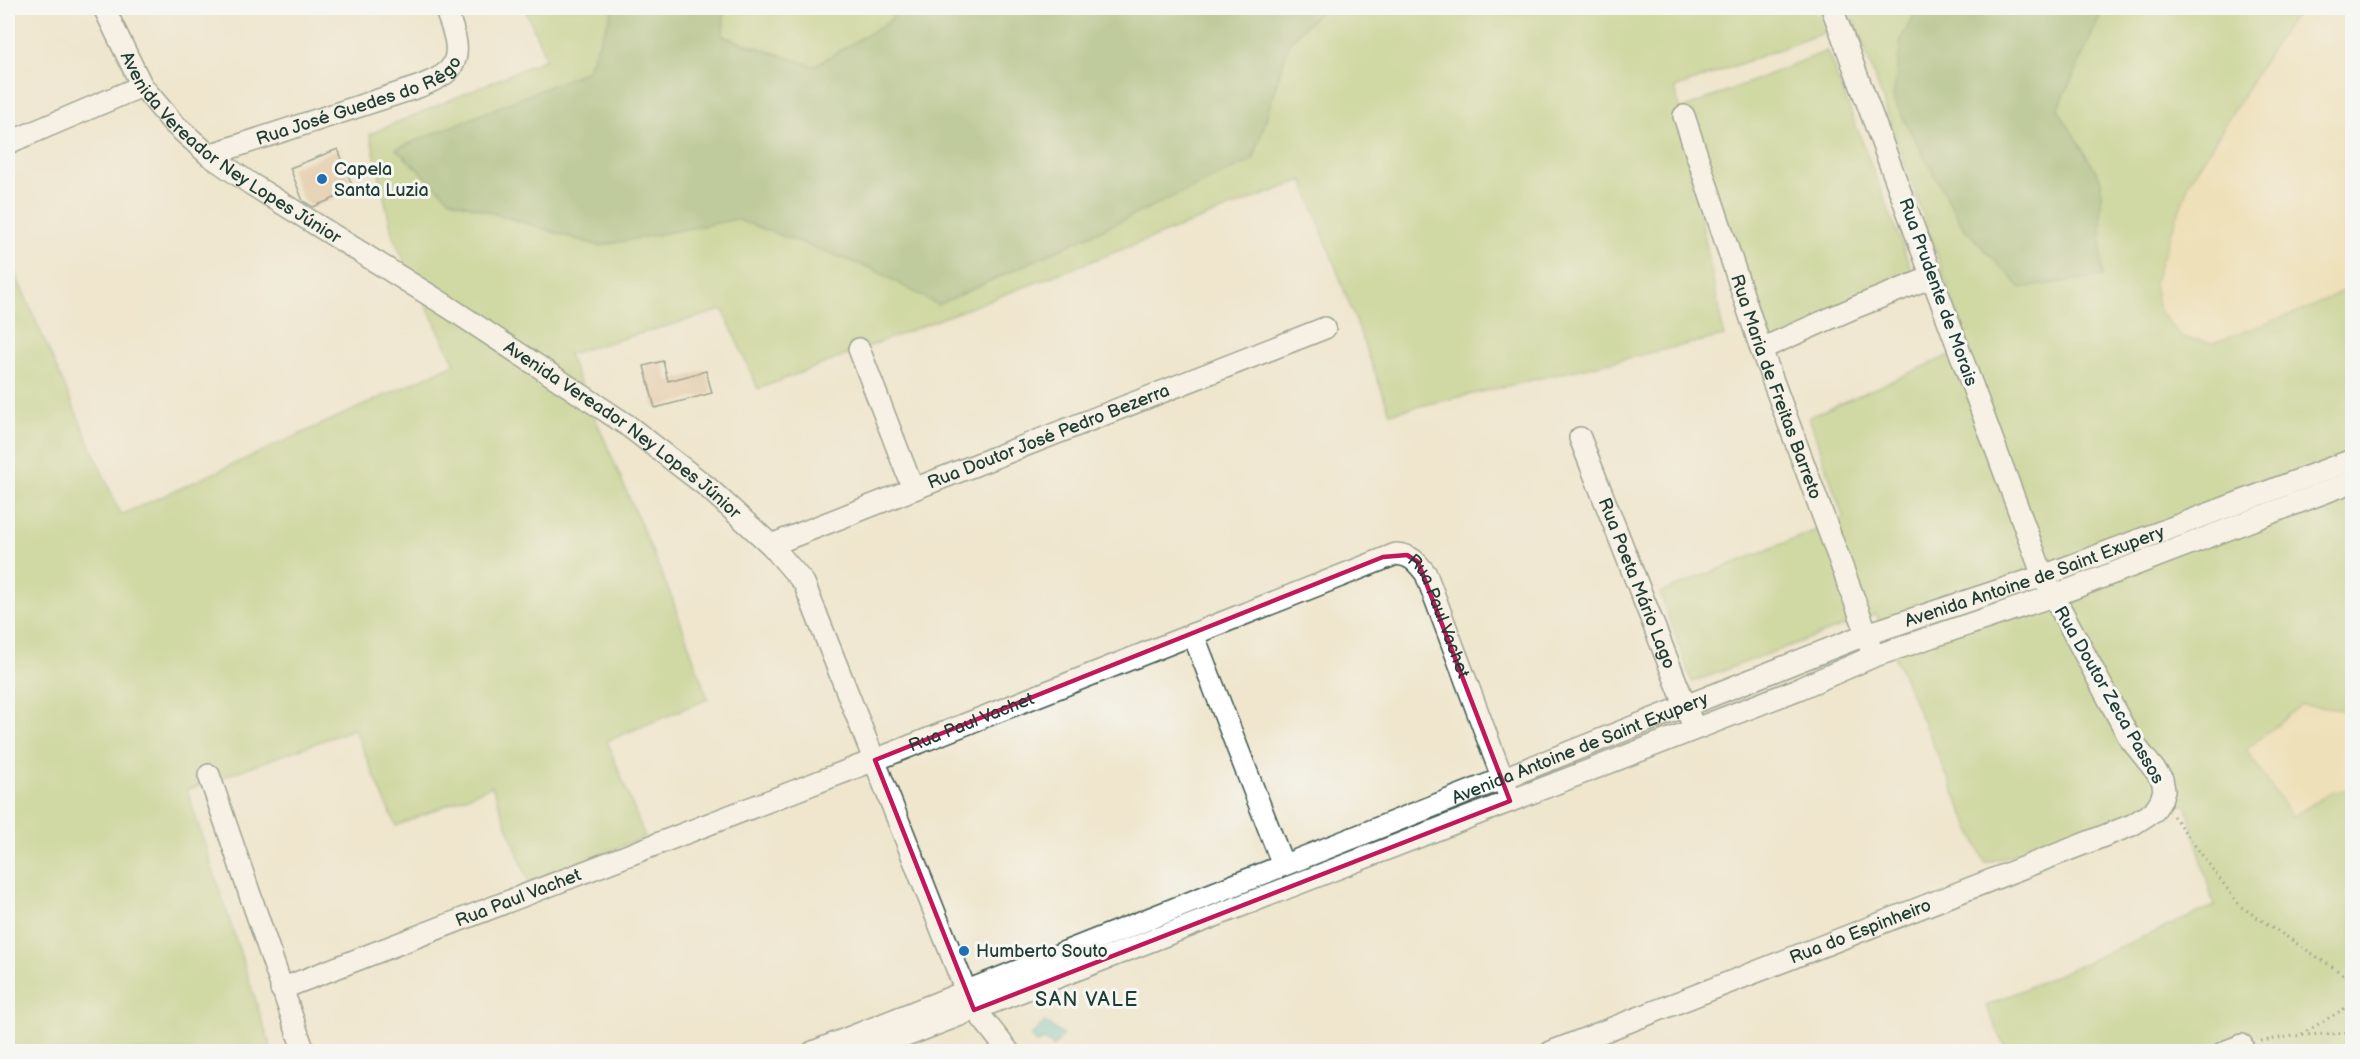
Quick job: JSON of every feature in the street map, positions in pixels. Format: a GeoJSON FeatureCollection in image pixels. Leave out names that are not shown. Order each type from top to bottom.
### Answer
{"type":"FeatureCollection","features":[{"type":"Feature","properties":{"kind":"street","name":"Avenida Vereador Ney Lopes Júnior"},"geometry":{"type":"LineString","coordinates":[[104,8],[142,86],[173,123],[208,154],[251,184],[447,306],[627,425],[705,486],[771,545],[804,583],[970,1001],[1009,1052]]}},
{"type":"Feature","properties":{"kind":"street","name":"Rua José Guedes do Rêgo"},"geometry":{"type":"LineString","coordinates":[[208,154],[418,87],[446,73],[454,63],[457,51],[445,8]]}},
{"type":"Feature","properties":{"kind":"street","name":"Rua Prudente de Morais"},"geometry":{"type":"LineString","coordinates":[[1832,8],[2043,576]]}},
{"type":"Feature","properties":{"kind":"street"},"geometry":{"type":"LineString","coordinates":[[8,143],[142,86]]}},
{"type":"Feature","properties":{"kind":"street","name":"Rua Maria de Freitas Barreto"},"geometry":{"type":"LineString","coordinates":[[1684,116],[1761,349],[1867,634],[1872,657]]}},
{"type":"Feature","properties":{"kind":"street"},"geometry":{"type":"LineString","coordinates":[[1761,349],[1856,307],[1932,277]]}},
{"type":"Feature","properties":{"kind":"street","name":"Rua Doutor José Pedro Bezerra"},"geometry":{"type":"LineString","coordinates":[[771,545],[1325,328]]}},
{"type":"Feature","properties":{"kind":"street"},"geometry":{"type":"LineString","coordinates":[[859,349],[913,489]]}},
{"type":"Feature","properties":{"kind":"street","name":"Rua Poeta Mário Lago"},"geometry":{"type":"LineString","coordinates":[[1580,438],[1694,729]]}},
{"type":"Feature","properties":{"kind":"street","name":"Avenida Antoine de Saint Exupery"},"geometry":{"type":"LineString","coordinates":[[865,1052],[970,1001],[1283,865],[1503,780],[1867,634],[2043,576],[2352,460]]}},
{"type":"Feature","properties":{"kind":"street","name":"Avenida Antoine de Saint Exupery"},"geometry":{"type":"LineString","coordinates":[[813,1052],[970,1001],[1510,801],[1796,690],[1872,657],[2053,597],[2352,482]]}},
{"type":"Feature","properties":{"kind":"street","name":"Rua Paul Vachet"},"geometry":{"type":"LineString","coordinates":[[281,989],[875,760],[1383,557],[1396,554],[1407,555],[1418,562],[1426,574],[1510,801]]}},
{"type":"Feature","properties":{"kind":"street","name":"Rua Doutor Zeca Passos"},"geometry":{"type":"LineString","coordinates":[[2043,576],[2130,739],[2162,779],[2164,790],[2161,800]]}},
{"type":"Feature","properties":{"kind":"street"},"geometry":{"type":"LineString","coordinates":[[1193,634],[1283,865]]}},
{"type":"Feature","properties":{"kind":"street"},"geometry":{"type":"LineString","coordinates":[[209,775],[304,1052]]}},
{"type":"Feature","properties":{"kind":"street","name":"Rua do Espinheiro"},"geometry":{"type":"LineString","coordinates":[[1551,1052],[1579,1047],[2132,825],[2154,811],[2161,800]]}},
{"type":"Feature","properties":{"kind":"path","name":"Rua Doutor Zeca Passos"},"geometry":{"type":"LineString","coordinates":[[2161,800],[2240,906],[2352,980]]}},
{"type":"Feature","properties":{"kind":"path"},"geometry":{"type":"LineString","coordinates":[[2301,1035],[2352,1004]]}},
{"type":"Feature","properties":{"kind":"path"},"geometry":{"type":"LineString","coordinates":[[2233,1048],[2301,1035],[2352,1033]]}},
{"type":"Feature","properties":{"kind":"highlighted area"},"geometry":{"type":"Polygon","coordinates":[[[1407,555],[1418,562],[1510,801],[974,1010],[875,760],[1383,557],[1407,555]]]}},
{"type":"Feature","properties":{"kind":"green space"},"geometry":{"type":"Polygon","coordinates":[[[525,8],[614,8],[587,71],[396,149],[451,200],[599,246],[736,219],[873,269],[938,305],[1253,160],[1289,43],[1323,8],[1918,8],[1901,39],[2101,276],[2101,180],[2058,109],[2102,12],[2108,8],[2302,8],[2285,28],[2190,181],[2311,307],[2352,286],[2352,711],[2301,705],[2292,817],[2331,792],[2352,789],[2352,1051],[2007,1051],[1986,1006],[2214,906],[2186,804],[1985,863],[1876,614],[1692,682],[1660,593],[1844,519],[1809,417],[1969,347],[1855,21],[1675,88],[1680,110],[1827,51],[1917,284],[1773,344],[1680,111],[1724,336],[1390,413],[1303,180],[758,389],[723,310],[568,354],[672,598],[708,699],[607,741],[645,837],[529,883],[492,786],[396,826],[354,729],[187,790],[272,1051],[8,1051],[8,257],[121,515],[455,364],[393,237],[370,134],[546,59],[525,8]]]}},
{"type":"Feature","properties":{"kind":"green space"},"geometry":{"type":"Polygon","coordinates":[[[614,8],[724,8],[723,37],[814,66],[887,23],[901,8],[1323,8],[1289,43],[1253,160],[938,305],[873,269],[736,219],[599,246],[451,200],[396,149],[587,71],[614,8]]]}},
{"type":"Feature","properties":{"kind":"green space"},"geometry":{"type":"Polygon","coordinates":[[[724,8],[901,8],[887,23],[814,66],[723,36],[724,8]]]}},
{"type":"Feature","properties":{"kind":"green space"},"geometry":{"type":"Polygon","coordinates":[[[1918,8],[2108,8],[2102,12],[2058,109],[2101,180],[2102,276],[2021,288],[1963,227],[1893,99],[1901,39],[1918,8]]]}},
{"type":"Feature","properties":{"kind":"sand"},"geometry":{"type":"Polygon","coordinates":[[[2302,8],[2352,8],[2352,286],[2311,307],[2213,343],[2181,337],[2159,311],[2154,282],[2190,181],[2285,28],[2302,8]]]}},
{"type":"Feature","properties":{"kind":"sand"},"geometry":{"type":"Polygon","coordinates":[[[2301,705],[2352,711],[2352,789],[2331,792],[2292,817],[2246,750],[2301,705]]]}},
{"type":"Feature","properties":{"kind":"water"},"geometry":{"type":"Polygon","coordinates":[[[1045,1022],[1063,1035],[1054,1047],[1044,1040],[1037,1043],[1031,1036],[1045,1022]]]}},
{"type":"Feature","properties":{"kind":"building","name":"Capela Santa Luzia"},"geometry":{"type":"Polygon","coordinates":[[[338,149],[354,190],[313,207],[303,201],[290,168],[338,149]]]}},
{"type":"Feature","properties":{"kind":"building"},"geometry":{"type":"Polygon","coordinates":[[[663,361],[668,381],[706,371],[712,393],[655,408],[644,366],[663,361]]]}},
{"type":"Feature","properties":{"kind":"place","name":"Capela Santa Luzia"},"geometry":{"type":"Point","coordinates":[322,179]}},
{"type":"Feature","properties":{"kind":"place","name":"Humberto Souto"},"geometry":{"type":"Point","coordinates":[964,951]}},
{"type":"Feature","properties":{"kind":"district","name":"SAN VALE"},"geometry":{"type":"Point","coordinates":[1087,1000]}}]}
